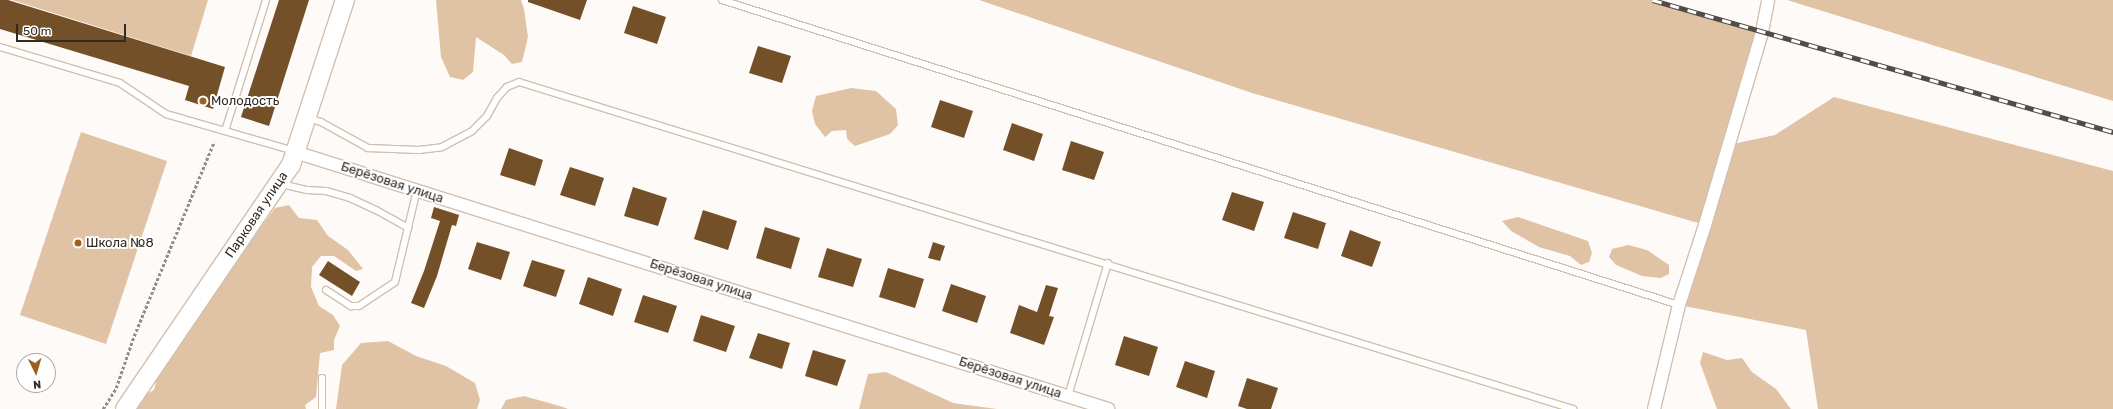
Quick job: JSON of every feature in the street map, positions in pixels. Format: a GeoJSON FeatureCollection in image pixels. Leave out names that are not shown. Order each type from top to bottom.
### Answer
{"type":"FeatureCollection","features":[{"type":"Feature","properties":{"kind":"street","name":"Парковая улица"},"geometry":{"type":"LineString","coordinates":[[125,409],[291,164],[345,0]]}},
{"type":"Feature","properties":{"kind":"street"},"geometry":{"type":"LineString","coordinates":[[1654,409],[1679,305],[1705,226],[1762,32],[1768,0]]}},
{"type":"Feature","properties":{"kind":"street","name":"Берёзовая улица"},"geometry":{"type":"LineString","coordinates":[[295,152],[1108,409]]}},
{"type":"Feature","properties":{"kind":"lane"},"geometry":{"type":"LineString","coordinates":[[225,131],[266,0]]}},
{"type":"Feature","properties":{"kind":"lane"},"geometry":{"type":"LineString","coordinates":[[722,0],[1679,305]]}},
{"type":"Feature","properties":{"kind":"lane"},"geometry":{"type":"LineString","coordinates":[[0,47],[120,83],[166,114],[295,152]]}},
{"type":"Feature","properties":{"kind":"lane"},"geometry":{"type":"LineString","coordinates":[[306,117],[321,122],[368,148],[419,150],[442,147],[472,131],[487,116],[497,98],[506,87],[520,82],[1108,263],[1573,409]]}},
{"type":"Feature","properties":{"kind":"lane"},"geometry":{"type":"LineString","coordinates":[[278,183],[307,190],[326,191],[350,198],[376,210],[408,228]]}},
{"type":"Feature","properties":{"kind":"lane"},"geometry":{"type":"LineString","coordinates":[[326,290],[351,306],[359,306],[395,282],[417,190]]}},
{"type":"Feature","properties":{"kind":"lane"},"geometry":{"type":"LineString","coordinates":[[1068,396],[1108,263]]}},
{"type":"Feature","properties":{"kind":"lane"},"geometry":{"type":"LineString","coordinates":[[322,378],[322,409]]}},
{"type":"Feature","properties":{"kind":"path"},"geometry":{"type":"LineString","coordinates":[[103,409],[116,388],[134,336],[214,142]]}},
{"type":"Feature","properties":{"kind":"shaded area"},"geometry":{"type":"Polygon","coordinates":[[[12,0],[208,0],[191,56],[12,0]]]}},
{"type":"Feature","properties":{"kind":"shaded area"},"geometry":{"type":"Polygon","coordinates":[[[436,0],[521,0],[524,9],[528,37],[522,62],[512,64],[504,55],[476,37],[473,72],[463,80],[450,77],[441,57],[436,0]]]}},
{"type":"Feature","properties":{"kind":"shaded area"},"geometry":{"type":"Polygon","coordinates":[[[979,0],[1653,0],[1762,32],[1728,145],[1775,135],[1834,97],[2113,171],[2113,409],[1818,409],[1806,330],[1679,305],[1705,225],[1252,93],[979,0]]]}},
{"type":"Feature","properties":{"kind":"shaded area"},"geometry":{"type":"Polygon","coordinates":[[[1787,0],[2113,0],[2113,101],[1787,0]]]}},
{"type":"Feature","properties":{"kind":"shaded area"},"geometry":{"type":"Polygon","coordinates":[[[851,88],[876,91],[896,109],[898,125],[890,134],[855,146],[847,139],[846,130],[832,131],[825,137],[815,124],[812,111],[816,96],[851,88]]]}},
{"type":"Feature","properties":{"kind":"shaded area"},"geometry":{"type":"Polygon","coordinates":[[[81,132],[167,161],[106,344],[20,315],[81,132]]]}},
{"type":"Feature","properties":{"kind":"shaded area"},"geometry":{"type":"Polygon","coordinates":[[[289,205],[299,218],[317,220],[328,236],[348,250],[363,269],[356,271],[334,256],[321,256],[312,267],[311,287],[319,306],[333,315],[340,326],[334,340],[334,350],[320,353],[316,397],[305,405],[306,409],[133,409],[139,398],[154,390],[159,371],[194,317],[275,208],[289,205]]]}},
{"type":"Feature","properties":{"kind":"shaded area"},"geometry":{"type":"Polygon","coordinates":[[[1518,217],[1588,241],[1592,253],[1589,262],[1581,265],[1570,256],[1539,247],[1511,231],[1502,221],[1518,217]]]}},
{"type":"Feature","properties":{"kind":"shaded area"},"geometry":{"type":"Polygon","coordinates":[[[1628,245],[1647,250],[1669,265],[1669,274],[1661,278],[1642,276],[1616,265],[1609,257],[1612,249],[1628,245]]]}},
{"type":"Feature","properties":{"kind":"shaded area"},"geometry":{"type":"Polygon","coordinates":[[[388,341],[416,356],[446,366],[475,383],[480,400],[477,409],[336,409],[342,365],[361,343],[388,341]]]}},
{"type":"Feature","properties":{"kind":"shaded area"},"geometry":{"type":"Polygon","coordinates":[[[1703,352],[1727,360],[1742,358],[1752,372],[1776,389],[1791,409],[1717,409],[1700,363],[1703,352]]]}},
{"type":"Feature","properties":{"kind":"shaded area"},"geometry":{"type":"Polygon","coordinates":[[[886,372],[953,403],[997,409],[859,409],[868,374],[886,372]]]}},
{"type":"Feature","properties":{"kind":"shaded area"},"geometry":{"type":"Polygon","coordinates":[[[524,396],[568,409],[501,409],[506,400],[524,396]]]}},
{"type":"Feature","properties":{"kind":"building"},"geometry":{"type":"Polygon","coordinates":[[[0,0],[8,0],[225,67],[213,109],[185,100],[189,86],[0,29],[0,0]]]}},
{"type":"Feature","properties":{"kind":"building"},"geometry":{"type":"Polygon","coordinates":[[[279,0],[309,0],[269,126],[241,117],[279,0]]]}},
{"type":"Feature","properties":{"kind":"building"},"geometry":{"type":"Polygon","coordinates":[[[528,0],[587,0],[580,20],[528,2],[528,0]]]}},
{"type":"Feature","properties":{"kind":"building"},"geometry":{"type":"Polygon","coordinates":[[[633,6],[666,17],[657,44],[624,33],[633,6]]]}},
{"type":"Feature","properties":{"kind":"building"},"geometry":{"type":"Polygon","coordinates":[[[758,46],[791,56],[782,83],[749,73],[758,46]]]}},
{"type":"Feature","properties":{"kind":"building"},"geometry":{"type":"Polygon","coordinates":[[[940,100],[973,111],[964,138],[931,127],[940,100]]]}},
{"type":"Feature","properties":{"kind":"building"},"geometry":{"type":"Polygon","coordinates":[[[1012,123],[1043,134],[1034,161],[1003,150],[1012,123]]]}},
{"type":"Feature","properties":{"kind":"building"},"geometry":{"type":"Polygon","coordinates":[[[1071,141],[1104,152],[1094,180],[1062,170],[1071,141]]]}},
{"type":"Feature","properties":{"kind":"building"},"geometry":{"type":"Polygon","coordinates":[[[509,148],[543,160],[535,186],[500,175],[509,148]]]}},
{"type":"Feature","properties":{"kind":"building"},"geometry":{"type":"Polygon","coordinates":[[[570,167],[604,178],[595,206],[560,195],[570,167]]]}},
{"type":"Feature","properties":{"kind":"building"},"geometry":{"type":"Polygon","coordinates":[[[633,187],[667,198],[658,226],[624,216],[633,187]]]}},
{"type":"Feature","properties":{"kind":"building"},"geometry":{"type":"Polygon","coordinates":[[[1232,192],[1264,202],[1254,231],[1222,220],[1232,192]]]}},
{"type":"Feature","properties":{"kind":"building"},"geometry":{"type":"Polygon","coordinates":[[[434,207],[459,215],[456,226],[452,225],[437,276],[424,308],[411,303],[424,271],[440,221],[431,218],[434,207]]]}},
{"type":"Feature","properties":{"kind":"building"},"geometry":{"type":"Polygon","coordinates":[[[703,210],[737,221],[728,250],[694,239],[703,210]]]}},
{"type":"Feature","properties":{"kind":"building"},"geometry":{"type":"Polygon","coordinates":[[[1293,212],[1326,223],[1318,249],[1284,238],[1293,212]]]}},
{"type":"Feature","properties":{"kind":"building"},"geometry":{"type":"Polygon","coordinates":[[[765,227],[800,238],[791,269],[756,258],[765,227]]]}},
{"type":"Feature","properties":{"kind":"building"},"geometry":{"type":"Polygon","coordinates":[[[1350,230],[1381,242],[1372,267],[1341,256],[1350,230]]]}},
{"type":"Feature","properties":{"kind":"building"},"geometry":{"type":"Polygon","coordinates":[[[477,242],[510,252],[501,280],[468,269],[477,242]]]}},
{"type":"Feature","properties":{"kind":"building"},"geometry":{"type":"Polygon","coordinates":[[[933,242],[945,246],[940,261],[928,258],[933,242]]]}},
{"type":"Feature","properties":{"kind":"building"},"geometry":{"type":"Polygon","coordinates":[[[827,248],[862,259],[853,287],[818,277],[827,248]]]}},
{"type":"Feature","properties":{"kind":"building"},"geometry":{"type":"Polygon","coordinates":[[[532,260],[565,270],[556,297],[523,286],[532,260]]]}},
{"type":"Feature","properties":{"kind":"building"},"geometry":{"type":"Polygon","coordinates":[[[328,261],[360,282],[352,296],[319,275],[328,261]]]}},
{"type":"Feature","properties":{"kind":"building"},"geometry":{"type":"Polygon","coordinates":[[[888,268],[924,279],[915,308],[879,297],[888,268]]]}},
{"type":"Feature","properties":{"kind":"building"},"geometry":{"type":"Polygon","coordinates":[[[588,277],[622,289],[613,316],[579,304],[588,277]]]}},
{"type":"Feature","properties":{"kind":"building"},"geometry":{"type":"Polygon","coordinates":[[[951,284],[986,296],[977,323],[942,311],[951,284]]]}},
{"type":"Feature","properties":{"kind":"building"},"geometry":{"type":"Polygon","coordinates":[[[1046,285],[1058,288],[1049,316],[1054,317],[1044,345],[1010,333],[1019,305],[1037,312],[1046,285]]]}},
{"type":"Feature","properties":{"kind":"building"},"geometry":{"type":"Polygon","coordinates":[[[643,295],[677,306],[668,333],[634,322],[643,295]]]}},
{"type":"Feature","properties":{"kind":"building"},"geometry":{"type":"Polygon","coordinates":[[[701,315],[735,326],[726,352],[693,341],[701,315]]]}},
{"type":"Feature","properties":{"kind":"building"},"geometry":{"type":"Polygon","coordinates":[[[758,333],[790,343],[782,369],[749,358],[758,333]]]}},
{"type":"Feature","properties":{"kind":"building"},"geometry":{"type":"Polygon","coordinates":[[[1124,336],[1158,347],[1149,376],[1115,365],[1124,336]]]}},
{"type":"Feature","properties":{"kind":"building"},"geometry":{"type":"Polygon","coordinates":[[[813,350],[846,360],[837,386],[805,376],[813,350]]]}},
{"type":"Feature","properties":{"kind":"building"},"geometry":{"type":"Polygon","coordinates":[[[1185,361],[1215,371],[1207,398],[1176,387],[1185,361]]]}},
{"type":"Feature","properties":{"kind":"building"},"geometry":{"type":"Polygon","coordinates":[[[1247,378],[1278,388],[1271,409],[1247,409],[1238,406],[1247,378]]]}},
{"type":"Feature","properties":{"kind":"railway"},"geometry":{"type":"LineString","coordinates":[[1653,0],[2113,132]]}},
{"type":"Feature","properties":{"kind":"place","name":"Молодость"},"geometry":{"type":"Point","coordinates":[203,101]}},
{"type":"Feature","properties":{"kind":"place","name":"Школа №8"},"geometry":{"type":"Point","coordinates":[78,243]}}]}
